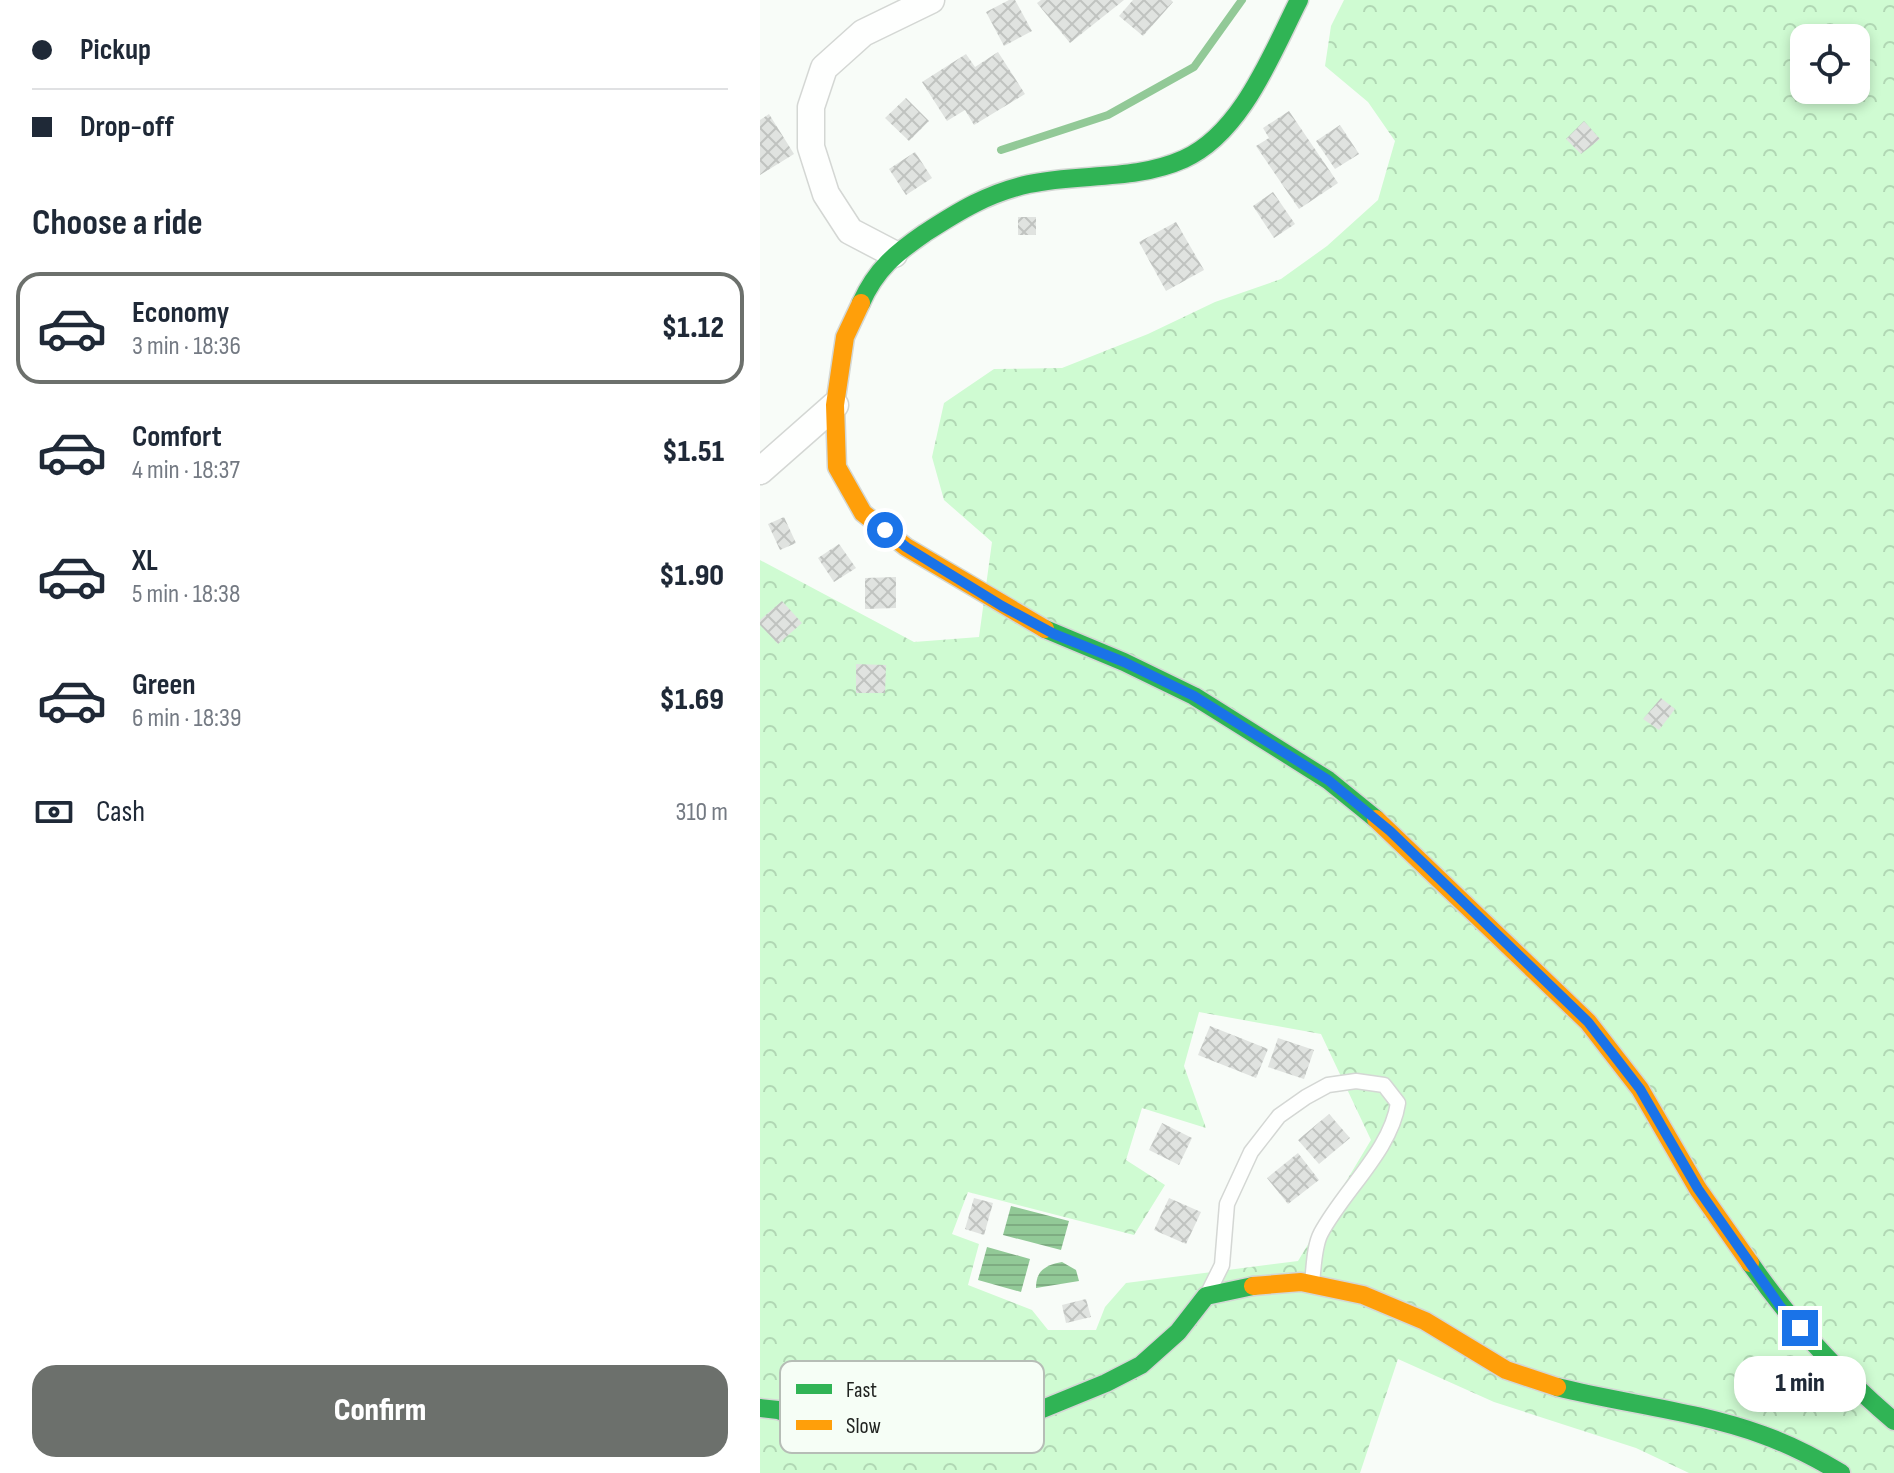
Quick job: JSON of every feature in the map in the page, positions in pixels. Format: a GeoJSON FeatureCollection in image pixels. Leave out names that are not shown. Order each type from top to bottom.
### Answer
{"type":"FeatureCollection","features":[{"type":"Feature","properties":{"kind":"street"},"geometry":{"type":"LineString","coordinates":[[894,254],[850,231],[826,194],[811,147],[811,107],[824,68],[863,33],[931,0]]}},
{"type":"Feature","properties":{"kind":"street"},"geometry":{"type":"LineString","coordinates":[[1299,0],[1253,92],[1218,135],[1185,159],[1137,173],[1029,184],[974,201],[894,254],[867,289],[845,337],[835,405],[837,467],[863,513],[906,547],[1054,634],[1124,662],[1194,696],[1328,780],[1390,831],[1588,1022],[1640,1089],[1698,1189],[1780,1306],[1861,1393],[1894,1421]]}},
{"type":"Feature","properties":{"kind":"street"},"geometry":{"type":"LineString","coordinates":[[760,471],[835,405]]}},
{"type":"Feature","properties":{"kind":"street"},"geometry":{"type":"LineString","coordinates":[[1044,1408],[1141,1365],[1178,1332],[1206,1296],[1312,1282],[1387,1302],[1436,1327],[1503,1369],[1555,1387],[1716,1419],[1754,1431],[1841,1473]]}},
{"type":"Feature","properties":{"kind":"street"},"geometry":{"type":"LineString","coordinates":[[760,1408],[780,1411]]}},
{"type":"Feature","properties":{"kind":"lane"},"geometry":{"type":"LineString","coordinates":[[1206,1296],[1222,1265],[1227,1204],[1251,1152],[1279,1116],[1328,1085],[1356,1081],[1384,1085],[1398,1103],[1395,1121],[1319,1236],[1312,1282]]}},
{"type":"Feature","properties":{"kind":"green space"},"geometry":{"type":"Polygon","coordinates":[[[1344,0],[1894,0],[1894,1473],[1689,1473],[1636,1448],[1494,1402],[1398,1359],[1360,1473],[760,1473],[760,560],[914,642],[979,637],[992,542],[944,500],[932,457],[944,403],[994,369],[1062,368],[1148,334],[1215,302],[1281,279],[1327,246],[1378,200],[1395,141],[1368,102],[1325,66],[1331,26],[1344,0]],[[1199,1012],[1184,1066],[1206,1128],[1142,1108],[1126,1160],[1165,1185],[1134,1235],[968,1192],[952,1234],[979,1244],[968,1285],[1032,1310],[1048,1330],[1096,1330],[1105,1307],[1126,1283],[1298,1261],[1371,1140],[1321,1034],[1199,1012]]]}},
{"type":"Feature","properties":{"kind":"shaded area"},"geometry":{"type":"Polygon","coordinates":[[[1011,1206],[1069,1221],[1061,1250],[1003,1235],[1011,1206]]]}},
{"type":"Feature","properties":{"kind":"shaded area"},"geometry":{"type":"Polygon","coordinates":[[[987,1247],[1030,1259],[1021,1292],[978,1280],[987,1247]]]}},
{"type":"Feature","properties":{"kind":"shaded area"},"geometry":{"type":"Polygon","coordinates":[[[1062,1262],[1076,1270],[1079,1281],[1036,1288],[1043,1270],[1062,1262]]]}},
{"type":"Feature","properties":{"kind":"building"},"geometry":{"type":"Polygon","coordinates":[[[1015,0],[1032,31],[1004,46],[986,12],[1015,0]]]}},
{"type":"Feature","properties":{"kind":"building"},"geometry":{"type":"Polygon","coordinates":[[[1041,0],[1124,0],[1070,43],[1037,3],[1041,0]]]}},
{"type":"Feature","properties":{"kind":"building"},"geometry":{"type":"Polygon","coordinates":[[[1133,0],[1173,2],[1143,36],[1119,16],[1133,0]]]}},
{"type":"Feature","properties":{"kind":"building"},"geometry":{"type":"Polygon","coordinates":[[[998,52],[1025,94],[974,125],[965,110],[947,121],[922,82],[966,54],[975,67],[998,52]]]}},
{"type":"Feature","properties":{"kind":"building"},"geometry":{"type":"Polygon","coordinates":[[[906,98],[929,121],[909,141],[885,118],[906,98]]]}},
{"type":"Feature","properties":{"kind":"building"},"geometry":{"type":"Polygon","coordinates":[[[1289,111],[1338,183],[1299,209],[1256,146],[1269,138],[1263,128],[1289,111]]]}},
{"type":"Feature","properties":{"kind":"building"},"geometry":{"type":"Polygon","coordinates":[[[769,114],[794,154],[760,175],[760,120],[769,114]]]}},
{"type":"Feature","properties":{"kind":"building"},"geometry":{"type":"Polygon","coordinates":[[[1584,121],[1600,139],[1581,154],[1566,139],[1584,121]]]}},
{"type":"Feature","properties":{"kind":"building"},"geometry":{"type":"Polygon","coordinates":[[[1340,125],[1359,154],[1335,169],[1316,141],[1340,125]]]}},
{"type":"Feature","properties":{"kind":"building"},"geometry":{"type":"Polygon","coordinates":[[[915,152],[932,178],[906,195],[889,169],[915,152]]]}},
{"type":"Feature","properties":{"kind":"building"},"geometry":{"type":"Polygon","coordinates":[[[1273,192],[1295,224],[1274,238],[1253,206],[1273,192]]]}},
{"type":"Feature","properties":{"kind":"building"},"geometry":{"type":"Polygon","coordinates":[[[1018,217],[1036,217],[1036,235],[1018,235],[1018,217]]]}},
{"type":"Feature","properties":{"kind":"building"},"geometry":{"type":"Polygon","coordinates":[[[1176,222],[1204,270],[1166,291],[1139,242],[1176,222]]]}},
{"type":"Feature","properties":{"kind":"building"},"geometry":{"type":"Polygon","coordinates":[[[784,517],[796,543],[780,550],[768,524],[784,517]]]}},
{"type":"Feature","properties":{"kind":"building"},"geometry":{"type":"Polygon","coordinates":[[[839,544],[856,568],[834,582],[818,558],[839,544]]]}},
{"type":"Feature","properties":{"kind":"building"},"geometry":{"type":"Polygon","coordinates":[[[896,577],[896,608],[865,609],[865,578],[896,577]]]}},
{"type":"Feature","properties":{"kind":"building"},"geometry":{"type":"Polygon","coordinates":[[[782,601],[802,623],[778,644],[760,625],[760,620],[782,601]]]}},
{"type":"Feature","properties":{"kind":"building"},"geometry":{"type":"Polygon","coordinates":[[[856,664],[886,665],[885,693],[856,693],[856,664]]]}},
{"type":"Feature","properties":{"kind":"building"},"geometry":{"type":"Polygon","coordinates":[[[1661,698],[1675,709],[1659,730],[1643,719],[1661,698]]]}},
{"type":"Feature","properties":{"kind":"building"},"geometry":{"type":"Polygon","coordinates":[[[1210,1026],[1268,1049],[1256,1078],[1198,1055],[1210,1026]]]}},
{"type":"Feature","properties":{"kind":"building"},"geometry":{"type":"Polygon","coordinates":[[[1278,1038],[1314,1050],[1304,1079],[1268,1067],[1278,1038]]]}},
{"type":"Feature","properties":{"kind":"building"},"geometry":{"type":"Polygon","coordinates":[[[1329,1114],[1350,1138],[1319,1164],[1298,1140],[1329,1114]]]}},
{"type":"Feature","properties":{"kind":"building"},"geometry":{"type":"Polygon","coordinates":[[[1162,1123],[1192,1138],[1179,1165],[1149,1150],[1162,1123]]]}},
{"type":"Feature","properties":{"kind":"building"},"geometry":{"type":"Polygon","coordinates":[[[1298,1153],[1319,1180],[1288,1204],[1267,1178],[1298,1153]]]}},
{"type":"Feature","properties":{"kind":"building"},"geometry":{"type":"Polygon","coordinates":[[[974,1198],[993,1203],[984,1235],[965,1229],[974,1198]]]}},
{"type":"Feature","properties":{"kind":"building"},"geometry":{"type":"Polygon","coordinates":[[[1169,1198],[1201,1212],[1186,1244],[1154,1230],[1169,1198]]]}},
{"type":"Feature","properties":{"kind":"building"},"geometry":{"type":"Polygon","coordinates":[[[1086,1299],[1091,1317],[1066,1323],[1062,1305],[1086,1299]]]}},
{"type":"Feature","properties":{"kind":"waterway"},"geometry":{"type":"LineString","coordinates":[[1001,150],[1108,115],[1194,67],[1242,0]]}},
{"type":"Feature","properties":{"kind":"traffic: fast"},"geometry":{"type":"LineString","coordinates":[[861,303],[880,271],[896,255],[938,225],[987,198],[1029,184],[1146,171],[1184,159],[1204,147],[1223,131],[1253,90],[1299,0]]}},
{"type":"Feature","properties":{"kind":"traffic: fast"},"geometry":{"type":"LineString","coordinates":[[1045,629],[1194,696],[1328,780],[1376,819]]}},
{"type":"Feature","properties":{"kind":"traffic: fast"},"geometry":{"type":"LineString","coordinates":[[1750,1263],[1817,1347],[1894,1421]]}},
{"type":"Feature","properties":{"kind":"traffic: fast"},"geometry":{"type":"LineString","coordinates":[[1044,1408],[1141,1365],[1178,1332],[1206,1296],[1253,1286]]}},
{"type":"Feature","properties":{"kind":"traffic: fast"},"geometry":{"type":"LineString","coordinates":[[1557,1387],[1738,1427],[1793,1447],[1841,1473]]}},
{"type":"Feature","properties":{"kind":"traffic: fast"},"geometry":{"type":"LineString","coordinates":[[760,1408],[780,1411]]}},
{"type":"Feature","properties":{"kind":"traffic: slow"},"geometry":{"type":"LineString","coordinates":[[861,303],[845,337],[835,405],[837,467],[863,513],[906,547],[1045,629]]}},
{"type":"Feature","properties":{"kind":"traffic: slow"},"geometry":{"type":"LineString","coordinates":[[1376,819],[1588,1022],[1640,1089],[1698,1189],[1750,1263]]}},
{"type":"Feature","properties":{"kind":"traffic: slow"},"geometry":{"type":"LineString","coordinates":[[1253,1286],[1301,1282],[1363,1295],[1425,1321],[1506,1370],[1557,1387]]}},
{"type":"Feature","properties":{"kind":"route"},"geometry":{"type":"LineString","coordinates":[[885,530],[906,547],[1002,606],[1054,634],[1124,662],[1194,696],[1268,740],[1328,780],[1390,831],[1588,1022],[1640,1089],[1698,1189],[1780,1306],[1800,1328]]}}]}
